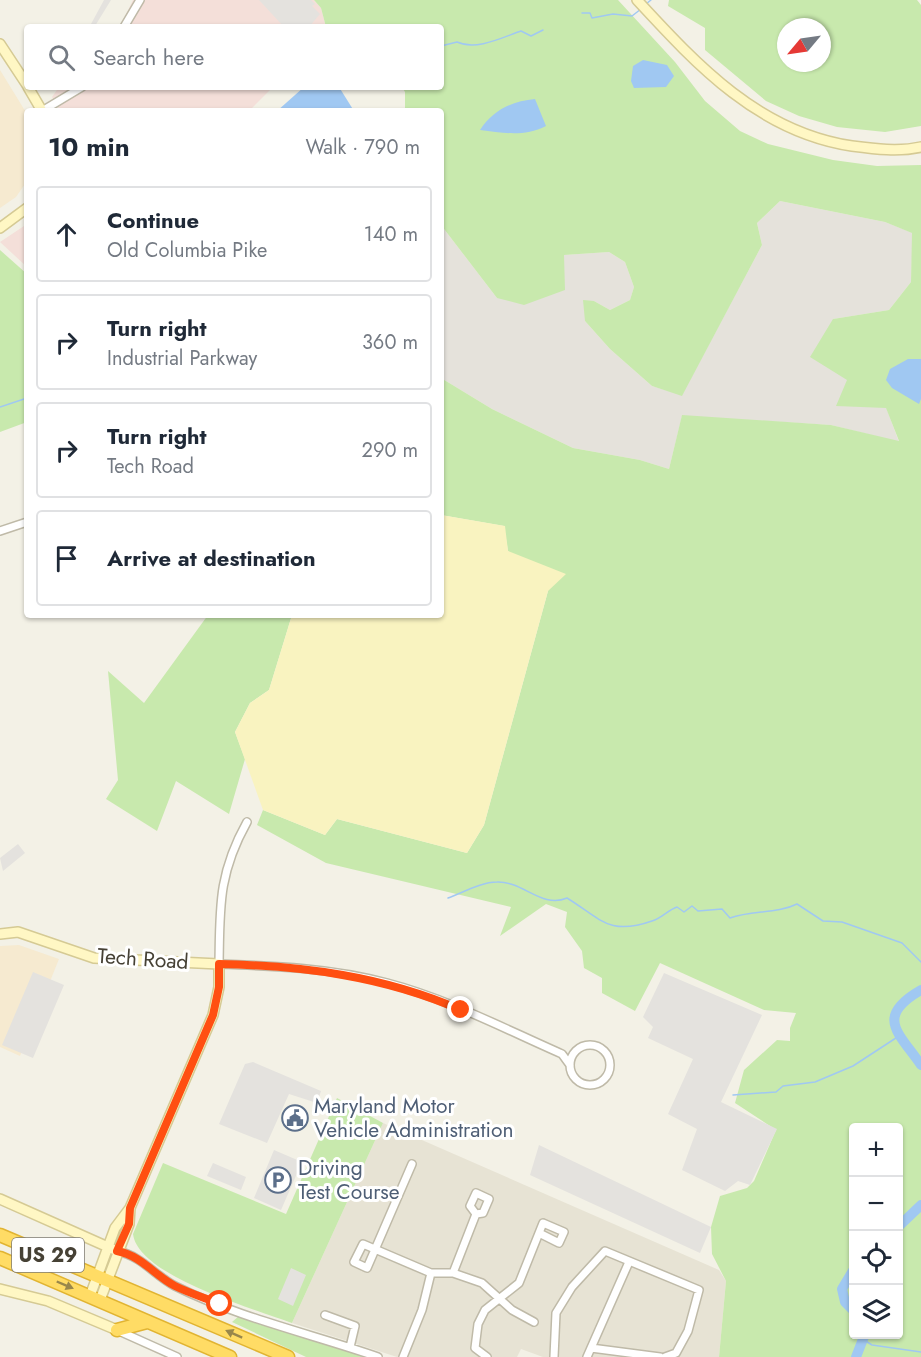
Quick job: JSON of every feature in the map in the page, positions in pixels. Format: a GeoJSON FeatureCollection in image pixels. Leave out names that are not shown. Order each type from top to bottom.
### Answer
{"type":"FeatureCollection","features":[{"type":"Feature","properties":{"kind":"highway","name":"US 29"},"geometry":{"type":"LineString","coordinates":[[0,1235],[288,1357]]}},
{"type":"Feature","properties":{"kind":"highway","name":"US 29"},"geometry":{"type":"LineString","coordinates":[[0,1258],[230,1357]]}},
{"type":"Feature","properties":{"kind":"highway"},"geometry":{"type":"LineString","coordinates":[[117,1330],[147,1322]]}},
{"type":"Feature","properties":{"kind":"street"},"geometry":{"type":"LineString","coordinates":[[126,24],[140,0]]}},
{"type":"Feature","properties":{"kind":"street"},"geometry":{"type":"LineString","coordinates":[[637,0],[706,71],[750,107],[789,128],[817,138],[878,149],[921,147]]}},
{"type":"Feature","properties":{"kind":"street"},"geometry":{"type":"LineString","coordinates":[[0,44],[24,80]]}},
{"type":"Feature","properties":{"kind":"street"},"geometry":{"type":"LineString","coordinates":[[30,90],[40,108]]}},
{"type":"Feature","properties":{"kind":"street"},"geometry":{"type":"LineString","coordinates":[[47,108],[77,90]]}},
{"type":"Feature","properties":{"kind":"street"},"geometry":{"type":"LineString","coordinates":[[0,228],[24,210]]}},
{"type":"Feature","properties":{"kind":"street"},"geometry":{"type":"LineString","coordinates":[[0,531],[24,523]]}},
{"type":"Feature","properties":{"kind":"street"},"geometry":{"type":"LineString","coordinates":[[95,1298],[108,1246],[118,1222],[130,1208],[206,1031],[217,999],[213,984],[214,973],[219,964],[221,886],[230,855],[247,822]]}},
{"type":"Feature","properties":{"kind":"street","name":"Tech Road"},"geometry":{"type":"LineString","coordinates":[[0,934],[18,932],[94,958],[308,968],[387,983],[431,997],[562,1054]]}},
{"type":"Feature","properties":{"kind":"street"},"geometry":{"type":"LineString","coordinates":[[586,1046],[599,1047],[609,1058],[608,1074],[600,1082],[587,1085],[574,1078],[570,1065],[562,1054],[576,1051],[586,1046]]}},
{"type":"Feature","properties":{"kind":"street"},"geometry":{"type":"LineString","coordinates":[[570,1065],[576,1051]]}},
{"type":"Feature","properties":{"kind":"street"},"geometry":{"type":"LineString","coordinates":[[412,1164],[378,1249],[431,1273],[453,1273],[482,1283],[512,1310],[534,1322]]}},
{"type":"Feature","properties":{"kind":"street"},"geometry":{"type":"LineString","coordinates":[[0,1199],[117,1251],[130,1254],[174,1286],[220,1304],[378,1357]]}},
{"type":"Feature","properties":{"kind":"street"},"geometry":{"type":"LineString","coordinates":[[101,1278],[129,1224],[130,1208]]}},
{"type":"Feature","properties":{"kind":"street"},"geometry":{"type":"LineString","coordinates":[[453,1273],[476,1214]]}},
{"type":"Feature","properties":{"kind":"street"},"geometry":{"type":"LineString","coordinates":[[487,1357],[475,1348],[478,1323],[485,1310],[519,1283],[539,1233]]}},
{"type":"Feature","properties":{"kind":"street"},"geometry":{"type":"LineString","coordinates":[[554,1357],[556,1313],[572,1287],[605,1251],[629,1263],[699,1290],[688,1332],[676,1353],[663,1357],[591,1348]]}},
{"type":"Feature","properties":{"kind":"street"},"geometry":{"type":"LineString","coordinates":[[587,1357],[629,1263]]}},
{"type":"Feature","properties":{"kind":"street"},"geometry":{"type":"LineString","coordinates":[[403,1357],[422,1310],[431,1273]]}},
{"type":"Feature","properties":{"kind":"street"},"geometry":{"type":"LineString","coordinates":[[0,1289],[48,1301],[173,1356]]}},
{"type":"Feature","properties":{"kind":"street"},"geometry":{"type":"LineString","coordinates":[[325,1315],[355,1326],[350,1347]]}},
{"type":"Feature","properties":{"kind":"shaded area"},"geometry":{"type":"Polygon","coordinates":[[[104,0],[111,0],[96,24],[91,24],[104,0]]]}},
{"type":"Feature","properties":{"kind":"shaded area"},"geometry":{"type":"Polygon","coordinates":[[[133,0],[314,0],[321,8],[325,24],[121,24],[133,0]]]}},
{"type":"Feature","properties":{"kind":"shaded area"},"geometry":{"type":"Polygon","coordinates":[[[259,0],[311,0],[315,4],[312,6],[320,14],[312,24],[281,24],[259,0]]]}},
{"type":"Feature","properties":{"kind":"shaded area"},"geometry":{"type":"Polygon","coordinates":[[[0,70],[24,109],[24,185],[16,197],[0,208],[0,70]]]}},
{"type":"Feature","properties":{"kind":"shaded area"},"geometry":{"type":"Polygon","coordinates":[[[57,90],[270,90],[252,108],[58,108],[52,97],[57,90]]]}},
{"type":"Feature","properties":{"kind":"shaded area"},"geometry":{"type":"Polygon","coordinates":[[[780,201],[885,222],[913,233],[911,282],[889,310],[833,319],[847,380],[886,407],[899,442],[831,425],[682,416],[669,469],[640,460],[573,448],[492,409],[444,380],[444,229],[497,298],[563,255],[609,252],[625,262],[634,287],[630,300],[610,310],[594,301],[585,321],[610,349],[652,386],[682,395],[762,245],[757,223],[780,201]]]}},
{"type":"Feature","properties":{"kind":"shaded area"},"geometry":{"type":"Polygon","coordinates":[[[24,226],[24,264],[0,242],[24,226]]]}},
{"type":"Feature","properties":{"kind":"shaded area"},"geometry":{"type":"Polygon","coordinates":[[[18,844],[25,853],[3,871],[0,858],[18,844]]]}},
{"type":"Feature","properties":{"kind":"shaded area"},"geometry":{"type":"Polygon","coordinates":[[[19,945],[59,959],[20,1056],[0,1047],[0,946],[19,945]]]}},
{"type":"Feature","properties":{"kind":"shaded area"},"geometry":{"type":"Polygon","coordinates":[[[33,972],[64,985],[33,1058],[2,1045],[33,972]]]}},
{"type":"Feature","properties":{"kind":"shaded area"},"geometry":{"type":"Polygon","coordinates":[[[664,973],[762,1015],[721,1102],[777,1129],[750,1185],[738,1181],[725,1191],[682,1170],[697,1129],[668,1114],[693,1059],[648,1038],[653,1027],[643,1017],[664,973]]]}},
{"type":"Feature","properties":{"kind":"shaded area"},"geometry":{"type":"Polygon","coordinates":[[[253,1062],[321,1091],[317,1103],[289,1094],[267,1143],[219,1124],[245,1064],[253,1062]]]}},
{"type":"Feature","properties":{"kind":"shaded area"},"geometry":{"type":"Polygon","coordinates":[[[383,1123],[719,1270],[726,1281],[719,1357],[543,1357],[521,1349],[517,1357],[397,1357],[292,1323],[383,1123]]]}},
{"type":"Feature","properties":{"kind":"shaded area"},"geometry":{"type":"Polygon","coordinates":[[[539,1145],[711,1227],[700,1253],[530,1175],[539,1145]]]}},
{"type":"Feature","properties":{"kind":"shaded area","name":"Driving Test Course"},"geometry":{"type":"Polygon","coordinates":[[[274,1150],[302,1162],[281,1210],[254,1198],[274,1150]]]}},
{"type":"Feature","properties":{"kind":"shaded area"},"geometry":{"type":"Polygon","coordinates":[[[213,1163],[246,1177],[241,1190],[207,1176],[213,1163]]]}},
{"type":"Feature","properties":{"kind":"shaded area"},"geometry":{"type":"Polygon","coordinates":[[[291,1268],[306,1275],[293,1306],[278,1299],[291,1268]]]}},
{"type":"Feature","properties":{"kind":"green space"},"geometry":{"type":"Polygon","coordinates":[[[314,0],[618,0],[675,62],[705,101],[740,131],[768,144],[833,160],[877,166],[921,165],[921,1357],[719,1357],[726,1281],[712,1254],[711,1227],[720,1196],[747,1188],[754,1181],[776,1130],[735,1103],[744,1070],[777,1040],[790,1041],[790,1028],[796,1013],[764,1010],[660,963],[635,1011],[602,993],[602,978],[584,968],[582,951],[565,927],[567,912],[546,904],[500,936],[511,907],[326,863],[257,825],[263,810],[325,835],[337,819],[467,853],[484,825],[548,591],[508,551],[504,526],[444,516],[444,380],[492,409],[573,448],[640,460],[669,469],[682,415],[831,425],[899,441],[886,408],[836,406],[847,380],[810,357],[833,319],[889,310],[911,282],[912,233],[885,222],[780,201],[757,223],[762,245],[682,396],[652,386],[610,349],[585,321],[583,300],[594,301],[610,310],[630,300],[634,287],[625,262],[609,252],[564,255],[565,290],[524,305],[497,298],[444,229],[444,108],[405,108],[404,90],[444,90],[444,24],[325,24],[321,8],[314,0]]]}},
{"type":"Feature","properties":{"kind":"green space"},"geometry":{"type":"Polygon","coordinates":[[[669,0],[917,0],[921,5],[921,126],[885,132],[837,127],[799,116],[766,101],[705,50],[705,28],[668,6],[669,0]]]}},
{"type":"Feature","properties":{"kind":"green space"},"geometry":{"type":"Polygon","coordinates":[[[0,250],[24,271],[24,423],[0,432],[0,250]]]}},
{"type":"Feature","properties":{"kind":"green space"},"geometry":{"type":"Polygon","coordinates":[[[206,618],[291,618],[269,690],[250,703],[235,732],[245,759],[229,814],[176,781],[157,831],[106,799],[118,780],[108,671],[144,703],[206,618]]]}},
{"type":"Feature","properties":{"kind":"green space"},"geometry":{"type":"Polygon","coordinates":[[[337,1098],[383,1123],[292,1323],[200,1289],[155,1264],[140,1249],[133,1234],[163,1163],[286,1214],[337,1098]]]}},
{"type":"Feature","properties":{"kind":"green space"},"geometry":{"type":"Polygon","coordinates":[[[239,1316],[366,1357],[306,1357],[232,1322],[239,1316]]]}},
{"type":"Feature","properties":{"kind":"sand"},"geometry":{"type":"Polygon","coordinates":[[[444,516],[505,526],[508,551],[566,574],[548,591],[484,825],[467,853],[337,819],[325,835],[263,810],[235,732],[250,703],[269,690],[291,618],[444,618],[444,516]]]}},
{"type":"Feature","properties":{"kind":"water"},"geometry":{"type":"Polygon","coordinates":[[[643,60],[667,65],[674,76],[666,87],[634,88],[631,81],[633,66],[643,60]]]}},
{"type":"Feature","properties":{"kind":"water"},"geometry":{"type":"Polygon","coordinates":[[[301,90],[341,90],[352,108],[280,108],[301,90]]]}},
{"type":"Feature","properties":{"kind":"water"},"geometry":{"type":"Polygon","coordinates":[[[535,99],[546,126],[522,133],[480,130],[491,117],[511,104],[535,99]]]}},
{"type":"Feature","properties":{"kind":"water"},"geometry":{"type":"Polygon","coordinates":[[[908,359],[921,359],[919,404],[892,388],[886,380],[890,369],[908,359]]]}},
{"type":"Feature","properties":{"kind":"waterway"},"geometry":{"type":"LineString","coordinates":[[646,4],[651,0]]}},
{"type":"Feature","properties":{"kind":"waterway"},"geometry":{"type":"LineString","coordinates":[[582,13],[590,13],[592,18],[613,14],[632,16],[641,9]]}},
{"type":"Feature","properties":{"kind":"waterway"},"geometry":{"type":"LineString","coordinates":[[444,45],[457,42],[481,44],[521,31],[531,36],[543,30]]}},
{"type":"Feature","properties":{"kind":"waterway"},"geometry":{"type":"LineString","coordinates":[[0,407],[24,399]]}},
{"type":"Feature","properties":{"kind":"waterway"},"geometry":{"type":"LineString","coordinates":[[448,898],[485,884],[506,883],[549,900],[567,898],[606,923],[625,927],[656,920],[677,907],[684,912],[692,906],[698,911],[722,909],[730,918],[797,904],[823,921],[842,922],[902,943],[921,962]]}},
{"type":"Feature","properties":{"kind":"waterway"},"geometry":{"type":"LineString","coordinates":[[921,990],[898,1009],[895,1017],[895,1026],[899,1034],[921,1065]]}},
{"type":"Feature","properties":{"kind":"waterway"},"geometry":{"type":"LineString","coordinates":[[733,1095],[776,1092],[783,1086],[815,1082],[853,1066],[899,1036]]}},
{"type":"Feature","properties":{"kind":"waterway"},"geometry":{"type":"LineString","coordinates":[[903,1222],[921,1205]]}},
{"type":"Feature","properties":{"kind":"waterway"},"geometry":{"type":"LineString","coordinates":[[849,1277],[842,1289],[845,1302],[849,1306]]}},
{"type":"Feature","properties":{"kind":"waterway"},"geometry":{"type":"LineString","coordinates":[[856,1357],[863,1339]]}},
{"type":"Feature","properties":{"kind":"waterway"},"geometry":{"type":"LineString","coordinates":[[864,1340],[872,1345],[921,1352]]}},
{"type":"Feature","properties":{"kind":"place","name":"Maryland Motor Vehicle Administration"},"geometry":{"type":"Point","coordinates":[295,1118]}},
{"type":"Feature","properties":{"kind":"place","name":"Driving Test Course"},"geometry":{"type":"Point","coordinates":[278,1180]}},
{"type":"Feature","properties":{"kind":"route"},"geometry":{"type":"LineString","coordinates":[[220,1304],[174,1286],[142,1261],[130,1254],[117,1251],[129,1224],[130,1208],[213,1015],[219,987],[219,964],[308,968],[346,974],[387,983],[431,997],[461,1010]]}}]}
